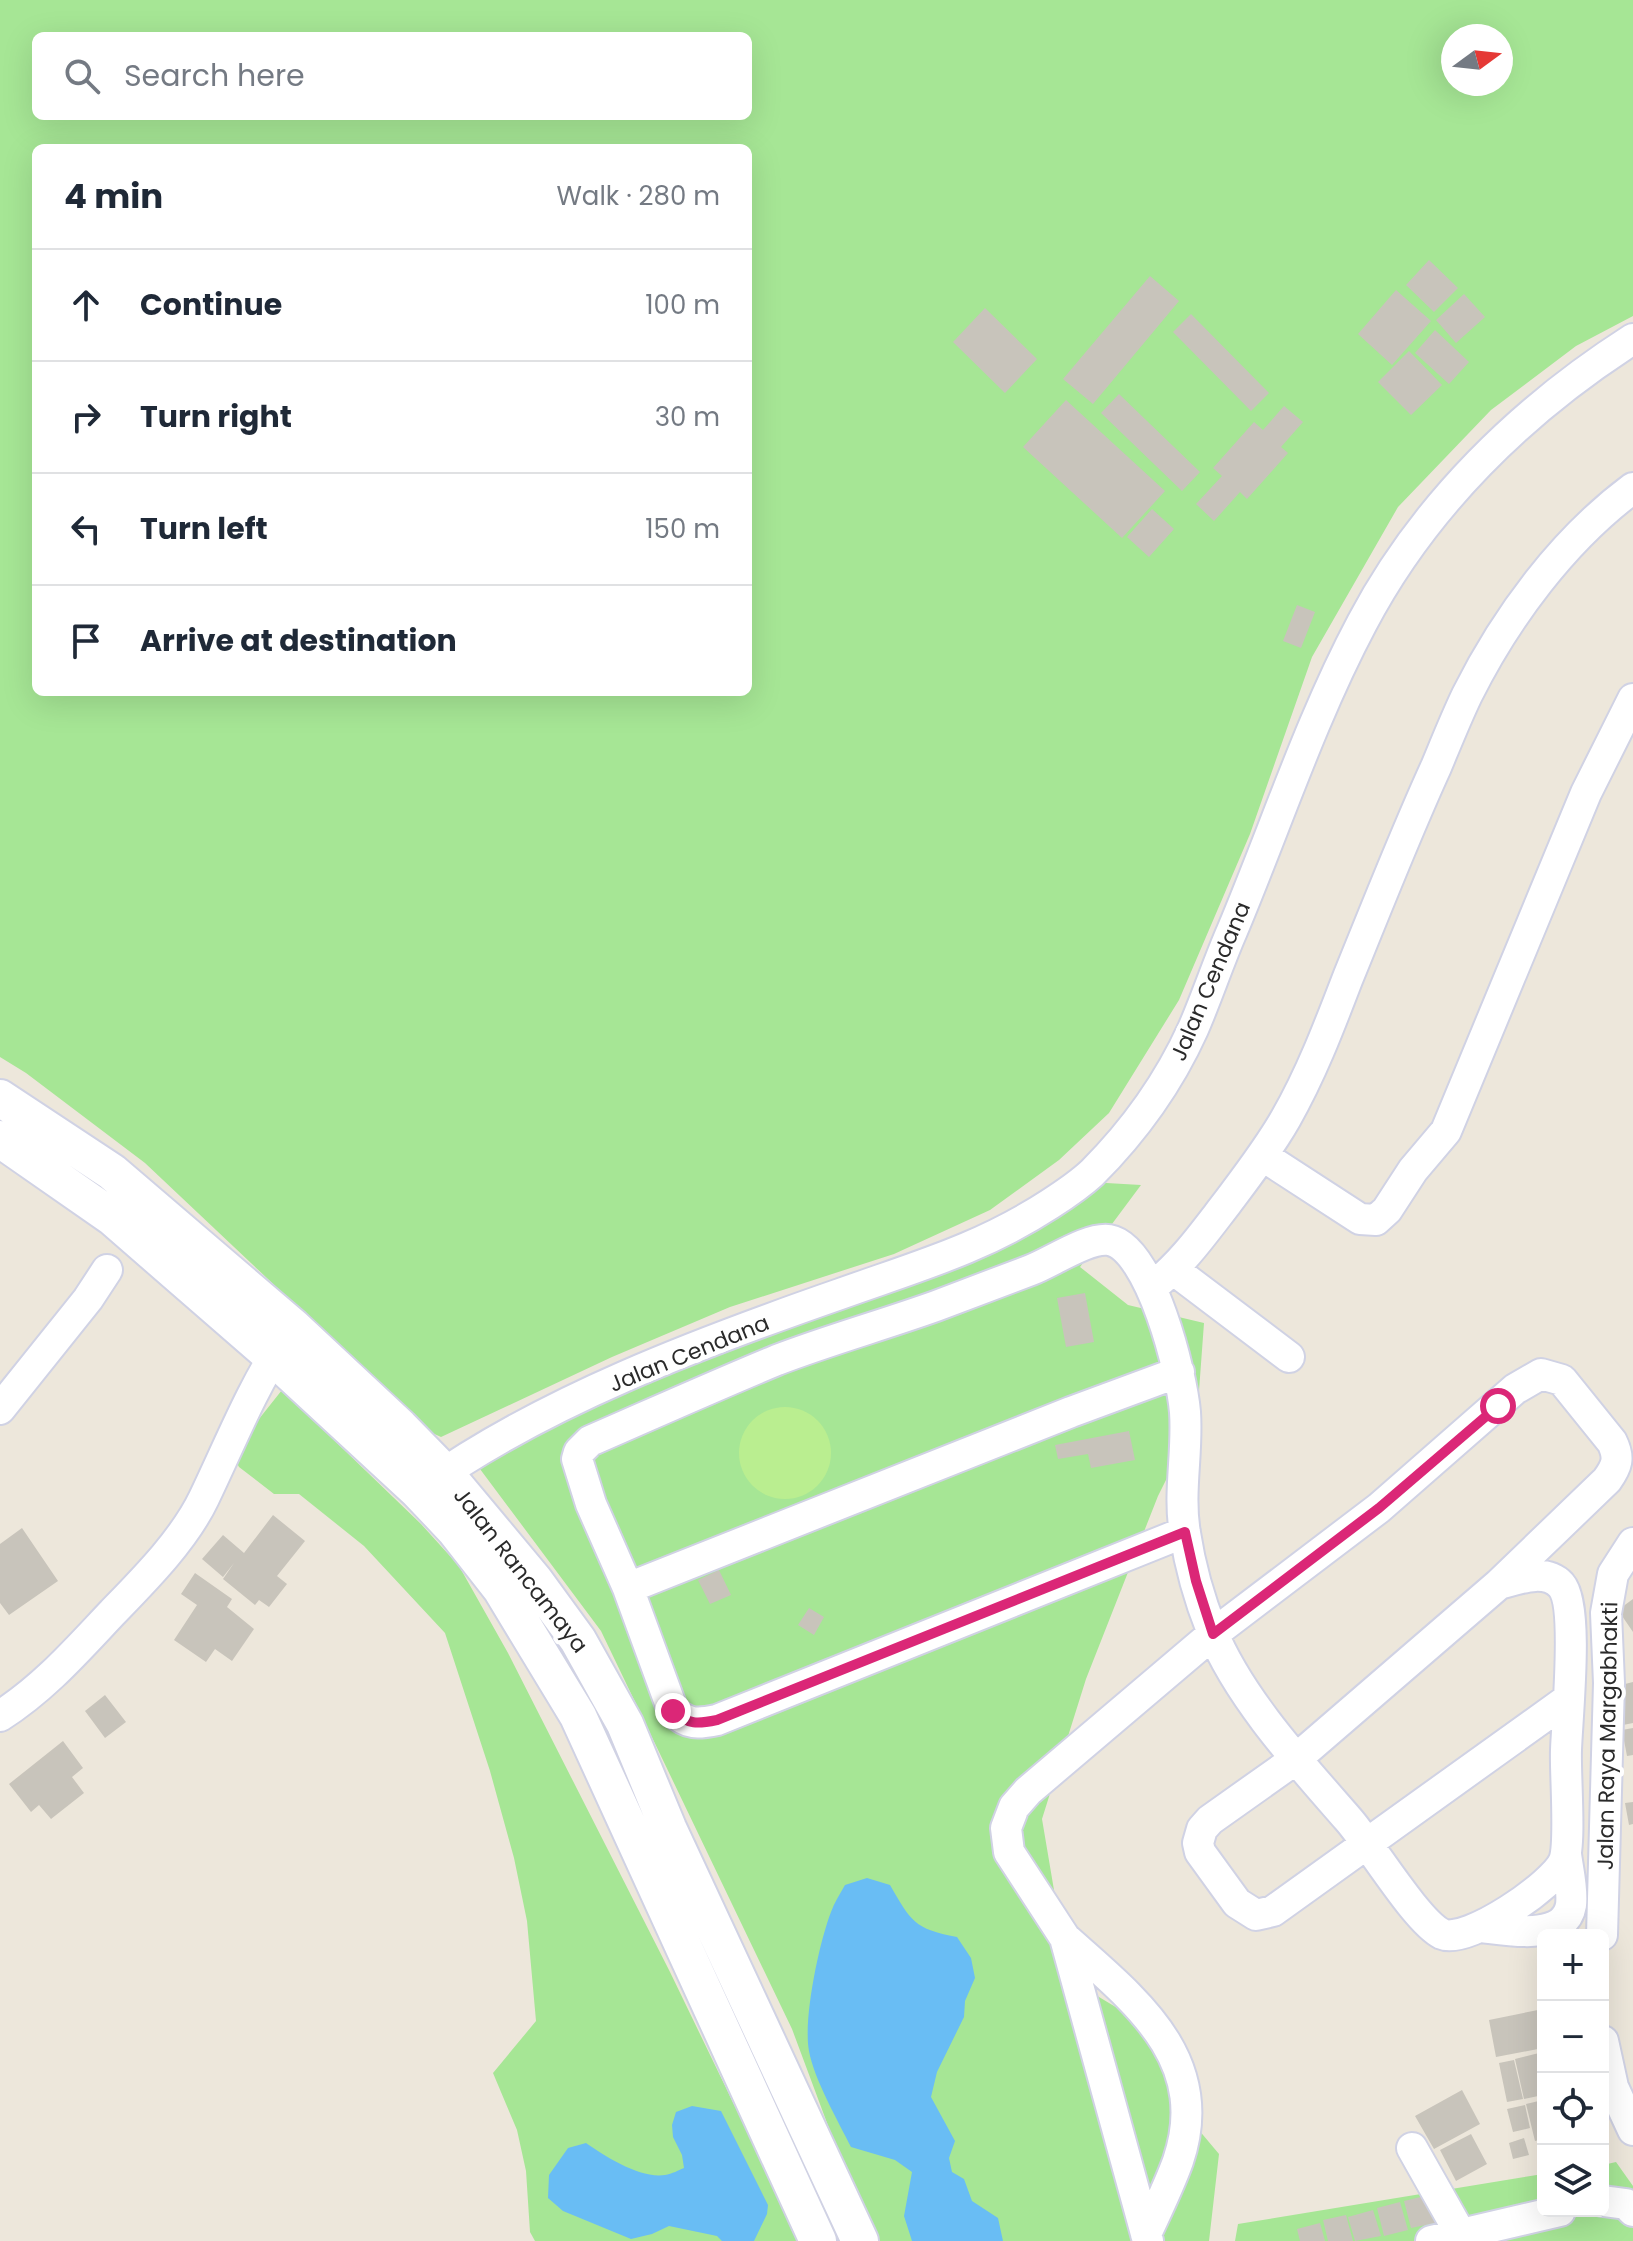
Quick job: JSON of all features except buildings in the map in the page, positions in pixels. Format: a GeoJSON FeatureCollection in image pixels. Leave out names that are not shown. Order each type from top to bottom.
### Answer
{"type":"FeatureCollection","features":[{"type":"Feature","properties":{"kind":"street","name":"Jalan Cendana"},"geometry":{"type":"LineString","coordinates":[[431,1482],[474,1452],[647,1367],[977,1245],[1029,1218],[1092,1173],[1144,1112],[1192,1032],[1320,712],[1379,593],[1431,519],[1514,428],[1633,339]]}},
{"type":"Feature","properties":{"kind":"street"},"geometry":{"type":"LineString","coordinates":[[1566,1854],[1555,1875],[1482,1927],[1450,1936],[1433,1928],[1408,1900],[1368,1841],[1296,1759],[1248,1694],[1213,1634],[1185,1532],[1182,1479],[1185,1415],[1163,1279],[1263,1156],[1286,1119],[1315,1060],[1422,797],[1467,695],[1493,648],[1516,611],[1552,567],[1583,532],[1633,488]]}},
{"type":"Feature","properties":{"kind":"street"},"geometry":{"type":"LineString","coordinates":[[1263,1156],[1360,1219],[1376,1220],[1387,1210],[1413,1170],[1446,1131],[1586,793],[1633,699]]}},
{"type":"Feature","properties":{"kind":"street","name":"Jalan Rancamaya"},"geometry":{"type":"LineString","coordinates":[[0,1098],[112,1172],[283,1342],[535,1581],[578,1640],[607,1688],[640,1757],[668,1828],[853,2225]]}},
{"type":"Feature","properties":{"kind":"street","name":"Jalan Rancamaya"},"geometry":{"type":"LineString","coordinates":[[0,1139],[283,1342]]}},
{"type":"Feature","properties":{"kind":"street"},"geometry":{"type":"LineString","coordinates":[[1185,1532],[717,1720],[695,1724],[683,1720],[673,1711],[628,1588],[578,1468],[579,1452],[590,1441],[779,1360],[935,1306],[1099,1241],[1116,1242],[1163,1279],[1289,1357]]}},
{"type":"Feature","properties":{"kind":"street"},"geometry":{"type":"LineString","coordinates":[[0,1409],[88,1299],[107,1270]]}},
{"type":"Feature","properties":{"kind":"street"},"geometry":{"type":"LineString","coordinates":[[0,1716],[43,1685],[147,1576],[171,1546],[203,1500],[243,1411],[283,1342]]}},
{"type":"Feature","properties":{"kind":"street"},"geometry":{"type":"LineString","coordinates":[[628,1588],[1179,1372]]}},
{"type":"Feature","properties":{"kind":"street"},"geometry":{"type":"LineString","coordinates":[[1147,2238],[1182,2145],[1186,2118],[1182,2076],[1175,2055],[1160,2031],[1137,2005],[1065,1938],[1009,1852],[1006,1828],[1014,1807],[1028,1791],[1213,1634],[1379,1508],[1515,1389],[1541,1374],[1562,1380],[1612,1442],[1618,1453],[1617,1462],[1607,1480],[1499,1584],[1296,1759],[1210,1820],[1202,1829],[1198,1843],[1200,1852],[1237,1903],[1256,1915],[1273,1911],[1567,1700]]}},
{"type":"Feature","properties":{"kind":"street","name":"Jalan Rancamaya"},"geometry":{"type":"LineString","coordinates":[[431,1482],[454,1529],[501,1589],[578,1716],[816,2236]]}},
{"type":"Feature","properties":{"kind":"street","name":"Jalan Raya Margabhakti"},"geometry":{"type":"LineString","coordinates":[[1602,1929],[1608,1770],[1606,1613],[1613,1574],[1633,1543]]}},
{"type":"Feature","properties":{"kind":"street"},"geometry":{"type":"LineString","coordinates":[[1482,1927],[1523,1931],[1552,1927],[1563,1921],[1571,1902],[1566,1854],[1570,1609],[1565,1590],[1546,1576],[1499,1584]]}},
{"type":"Feature","properties":{"kind":"street"},"geometry":{"type":"LineString","coordinates":[[1065,1938],[1147,2238]]}},
{"type":"Feature","properties":{"kind":"street"},"geometry":{"type":"LineString","coordinates":[[1609,2069],[1613,2087],[1633,2130]]}},
{"type":"Feature","properties":{"kind":"street"},"geometry":{"type":"LineString","coordinates":[[1412,2148],[1446,2237],[1537,2216]]}},
{"type":"Feature","properties":{"kind":"street"},"geometry":{"type":"LineString","coordinates":[[1609,2202],[1626,2204],[1633,2211]]}},
{"type":"Feature","properties":{"kind":"green space"},"geometry":{"type":"Polygon","coordinates":[[[0,0],[1633,0],[1633,316],[1576,346],[1491,410],[1398,507],[1312,657],[1250,834],[1179,1000],[1109,1113],[1059,1160],[990,1210],[894,1254],[730,1307],[612,1357],[441,1437],[430,1432],[145,1163],[26,1073],[0,1057],[0,0]]]}},
{"type":"Feature","properties":{"kind":"green space"},"geometry":{"type":"Polygon","coordinates":[[[1089,1182],[1141,1185],[1080,1267],[1128,1305],[1204,1323],[1197,1418],[1158,1496],[1086,1679],[1042,1819],[1069,1979],[1189,2051],[1182,2110],[1219,2154],[1209,2241],[871,2241],[792,2029],[601,1631],[477,1465],[727,1339],[1089,1182]]]}},
{"type":"Feature","properties":{"kind":"green space"},"geometry":{"type":"Polygon","coordinates":[[[282,1390],[421,1524],[459,1566],[508,1653],[670,1972],[800,2241],[535,2241],[530,2232],[526,2171],[517,2130],[493,2073],[536,2021],[527,1921],[514,1858],[490,1771],[445,1633],[364,1546],[299,1494],[274,1494],[239,1467],[232,1453],[282,1390]]]}},
{"type":"Feature","properties":{"kind":"green space"},"geometry":{"type":"Polygon","coordinates":[[[785,1407],[802,1411],[817,1421],[827,1436],[831,1453],[827,1470],[817,1485],[802,1495],[785,1499],[768,1495],[753,1485],[743,1470],[739,1453],[743,1436],[753,1421],[768,1411],[785,1407]]]}},
{"type":"Feature","properties":{"kind":"green space"},"geometry":{"type":"Polygon","coordinates":[[[1616,2162],[1633,2186],[1633,2241],[1235,2241],[1238,2224],[1537,2175],[1537,2217],[1609,2217],[1609,2164],[1616,2162]]]}},
{"type":"Feature","properties":{"kind":"water"},"geometry":{"type":"Polygon","coordinates":[[[867,1878],[890,1885],[915,1922],[931,1931],[957,1937],[971,1958],[975,1978],[965,2001],[964,2017],[937,2072],[931,2097],[955,2141],[949,2158],[952,2172],[964,2179],[972,2201],[998,2218],[1003,2241],[912,2241],[904,2216],[912,2172],[895,2160],[851,2147],[816,2074],[809,2051],[808,2020],[822,1942],[832,1909],[845,1885],[867,1878]]]}},
{"type":"Feature","properties":{"kind":"water"},"geometry":{"type":"Polygon","coordinates":[[[692,2106],[721,2111],[768,2205],[754,2241],[722,2241],[717,2236],[669,2226],[631,2239],[563,2211],[548,2198],[549,2175],[568,2148],[586,2143],[613,2160],[645,2174],[665,2175],[684,2168],[672,2125],[676,2112],[692,2106]]]}},
{"type":"Feature","properties":{"kind":"route"},"geometry":{"type":"LineString","coordinates":[[673,1711],[683,1720],[695,1724],[717,1720],[1185,1532],[1213,1634],[1379,1508],[1498,1406]]}}]}
